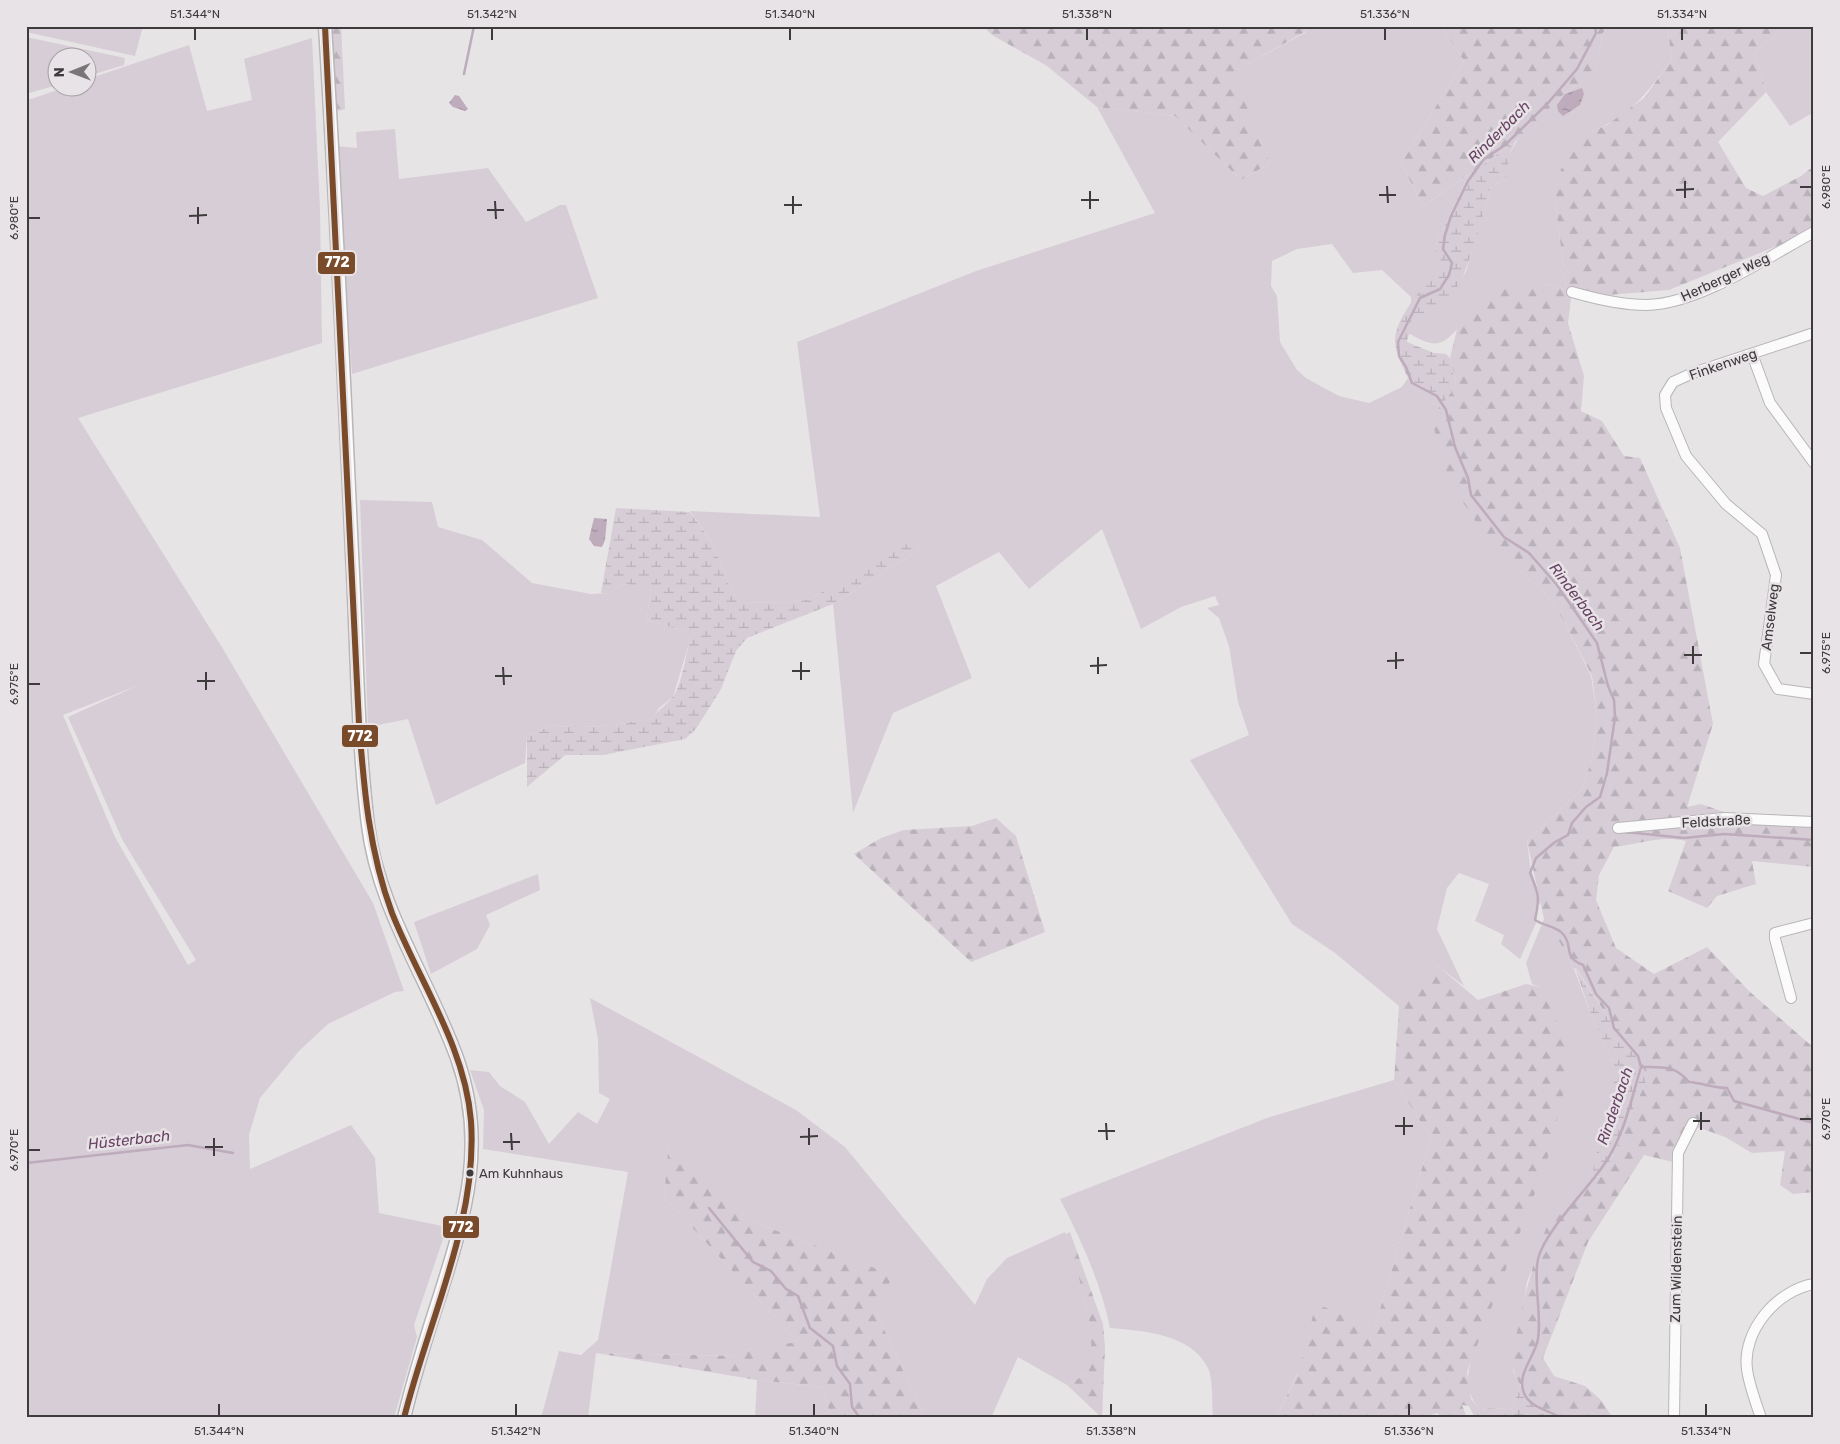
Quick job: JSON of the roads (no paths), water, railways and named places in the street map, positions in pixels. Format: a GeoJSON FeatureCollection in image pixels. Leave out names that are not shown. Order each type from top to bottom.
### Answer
{"type":"FeatureCollection","features":[{"type":"Feature","properties":{"kind":"main road"},"geometry":{"type":"LineString","coordinates":[[325,26],[359,699],[368,829],[375,863],[388,903],[458,1061],[470,1105],[473,1155],[470,1190],[461,1230],[414,1376],[404,1418]]}},
{"type":"Feature","properties":{"kind":"street","name":"Herberger Weg"},"geometry":{"type":"LineString","coordinates":[[1572,292],[1626,304],[1648,305],[1674,301],[1703,290],[1814,232]]}},
{"type":"Feature","properties":{"kind":"street","name":"Finkenweg"},"geometry":{"type":"LineString","coordinates":[[1672,422],[1666,408],[1665,394],[1673,382],[1693,373],[1814,333]]}},
{"type":"Feature","properties":{"kind":"street"},"geometry":{"type":"LineString","coordinates":[[1752,354],[1770,403],[1814,463]]}},
{"type":"Feature","properties":{"kind":"street","name":"Amselweg"},"geometry":{"type":"LineString","coordinates":[[1672,422],[1686,456],[1704,481],[1726,504],[1762,534],[1776,575],[1764,664],[1778,689],[1814,694]]}},
{"type":"Feature","properties":{"kind":"street","name":"Feldstraße"},"geometry":{"type":"LineString","coordinates":[[1618,828],[1725,818],[1814,822]]}},
{"type":"Feature","properties":{"kind":"street"},"geometry":{"type":"LineString","coordinates":[[1791,998],[1775,940],[1775,933],[1814,923]]}},
{"type":"Feature","properties":{"kind":"street","name":"Zum Wildenstein"},"geometry":{"type":"LineString","coordinates":[[1674,1418],[1678,1153],[1693,1123]]}},
{"type":"Feature","properties":{"kind":"street"},"geometry":{"type":"LineString","coordinates":[[1762,1418],[1747,1368],[1749,1345],[1758,1322],[1776,1301],[1806,1285],[1814,1284]]}},
{"type":"Feature","properties":{"kind":"water"},"geometry":{"type":"Polygon","coordinates":[[[1582,88],[1584,94],[1580,105],[1563,116],[1558,111],[1557,105],[1565,94],[1582,88]]]}},
{"type":"Feature","properties":{"kind":"water"},"geometry":{"type":"Polygon","coordinates":[[[455,95],[459,96],[468,109],[465,111],[453,107],[449,103],[455,95]]]}},
{"type":"Feature","properties":{"kind":"water"},"geometry":{"type":"Polygon","coordinates":[[[594,518],[607,519],[605,540],[602,547],[594,546],[589,539],[594,518]]]}},
{"type":"Feature","properties":{"kind":"waterway"},"geometry":{"type":"LineString","coordinates":[[464,74],[474,26]]}},
{"type":"Feature","properties":{"kind":"waterway","name":"Rinderbach"},"geometry":{"type":"LineString","coordinates":[[1561,1418],[1531,1402],[1524,1393],[1522,1386],[1524,1372],[1538,1339],[1539,1319],[1536,1278],[1538,1259],[1542,1248],[1557,1224],[1596,1176],[1610,1155],[1622,1131],[1641,1067],[1638,1056],[1614,1028],[1609,1008],[1596,994],[1583,965],[1570,955],[1566,938],[1557,929],[1535,920],[1538,896],[1530,873],[1536,858],[1555,842],[1568,835],[1572,823],[1586,807],[1600,797],[1607,773],[1615,717],[1614,700],[1608,686],[1597,643],[1557,585],[1529,553],[1504,537],[1471,495],[1468,478],[1455,447],[1446,410],[1437,396],[1412,383],[1406,367],[1399,356],[1398,342],[1420,298],[1440,289],[1449,275],[1452,263],[1443,249],[1445,235],[1451,216],[1468,181],[1484,159],[1505,145],[1548,103],[1577,69],[1596,33],[1595,26]]}},
{"type":"Feature","properties":{"kind":"waterway"},"geometry":{"type":"LineString","coordinates":[[1626,832],[1684,838],[1724,834],[1814,840]]}},
{"type":"Feature","properties":{"kind":"waterway"},"geometry":{"type":"LineString","coordinates":[[1641,1067],[1668,1068],[1679,1072],[1689,1082],[1727,1088],[1734,1101],[1814,1123]]}},
{"type":"Feature","properties":{"kind":"waterway","name":"Hüsterbach"},"geometry":{"type":"LineString","coordinates":[[26,1163],[188,1145],[233,1153]]}},
{"type":"Feature","properties":{"kind":"waterway"},"geometry":{"type":"LineString","coordinates":[[709,1208],[753,1262],[771,1271],[786,1289],[798,1296],[810,1328],[833,1346],[837,1366],[850,1384],[852,1407],[860,1418]]}},
{"type":"Feature","properties":{"kind":"place","name":"Am Kuhnhaus"},"geometry":{"type":"Point","coordinates":[470,1173]}}]}
